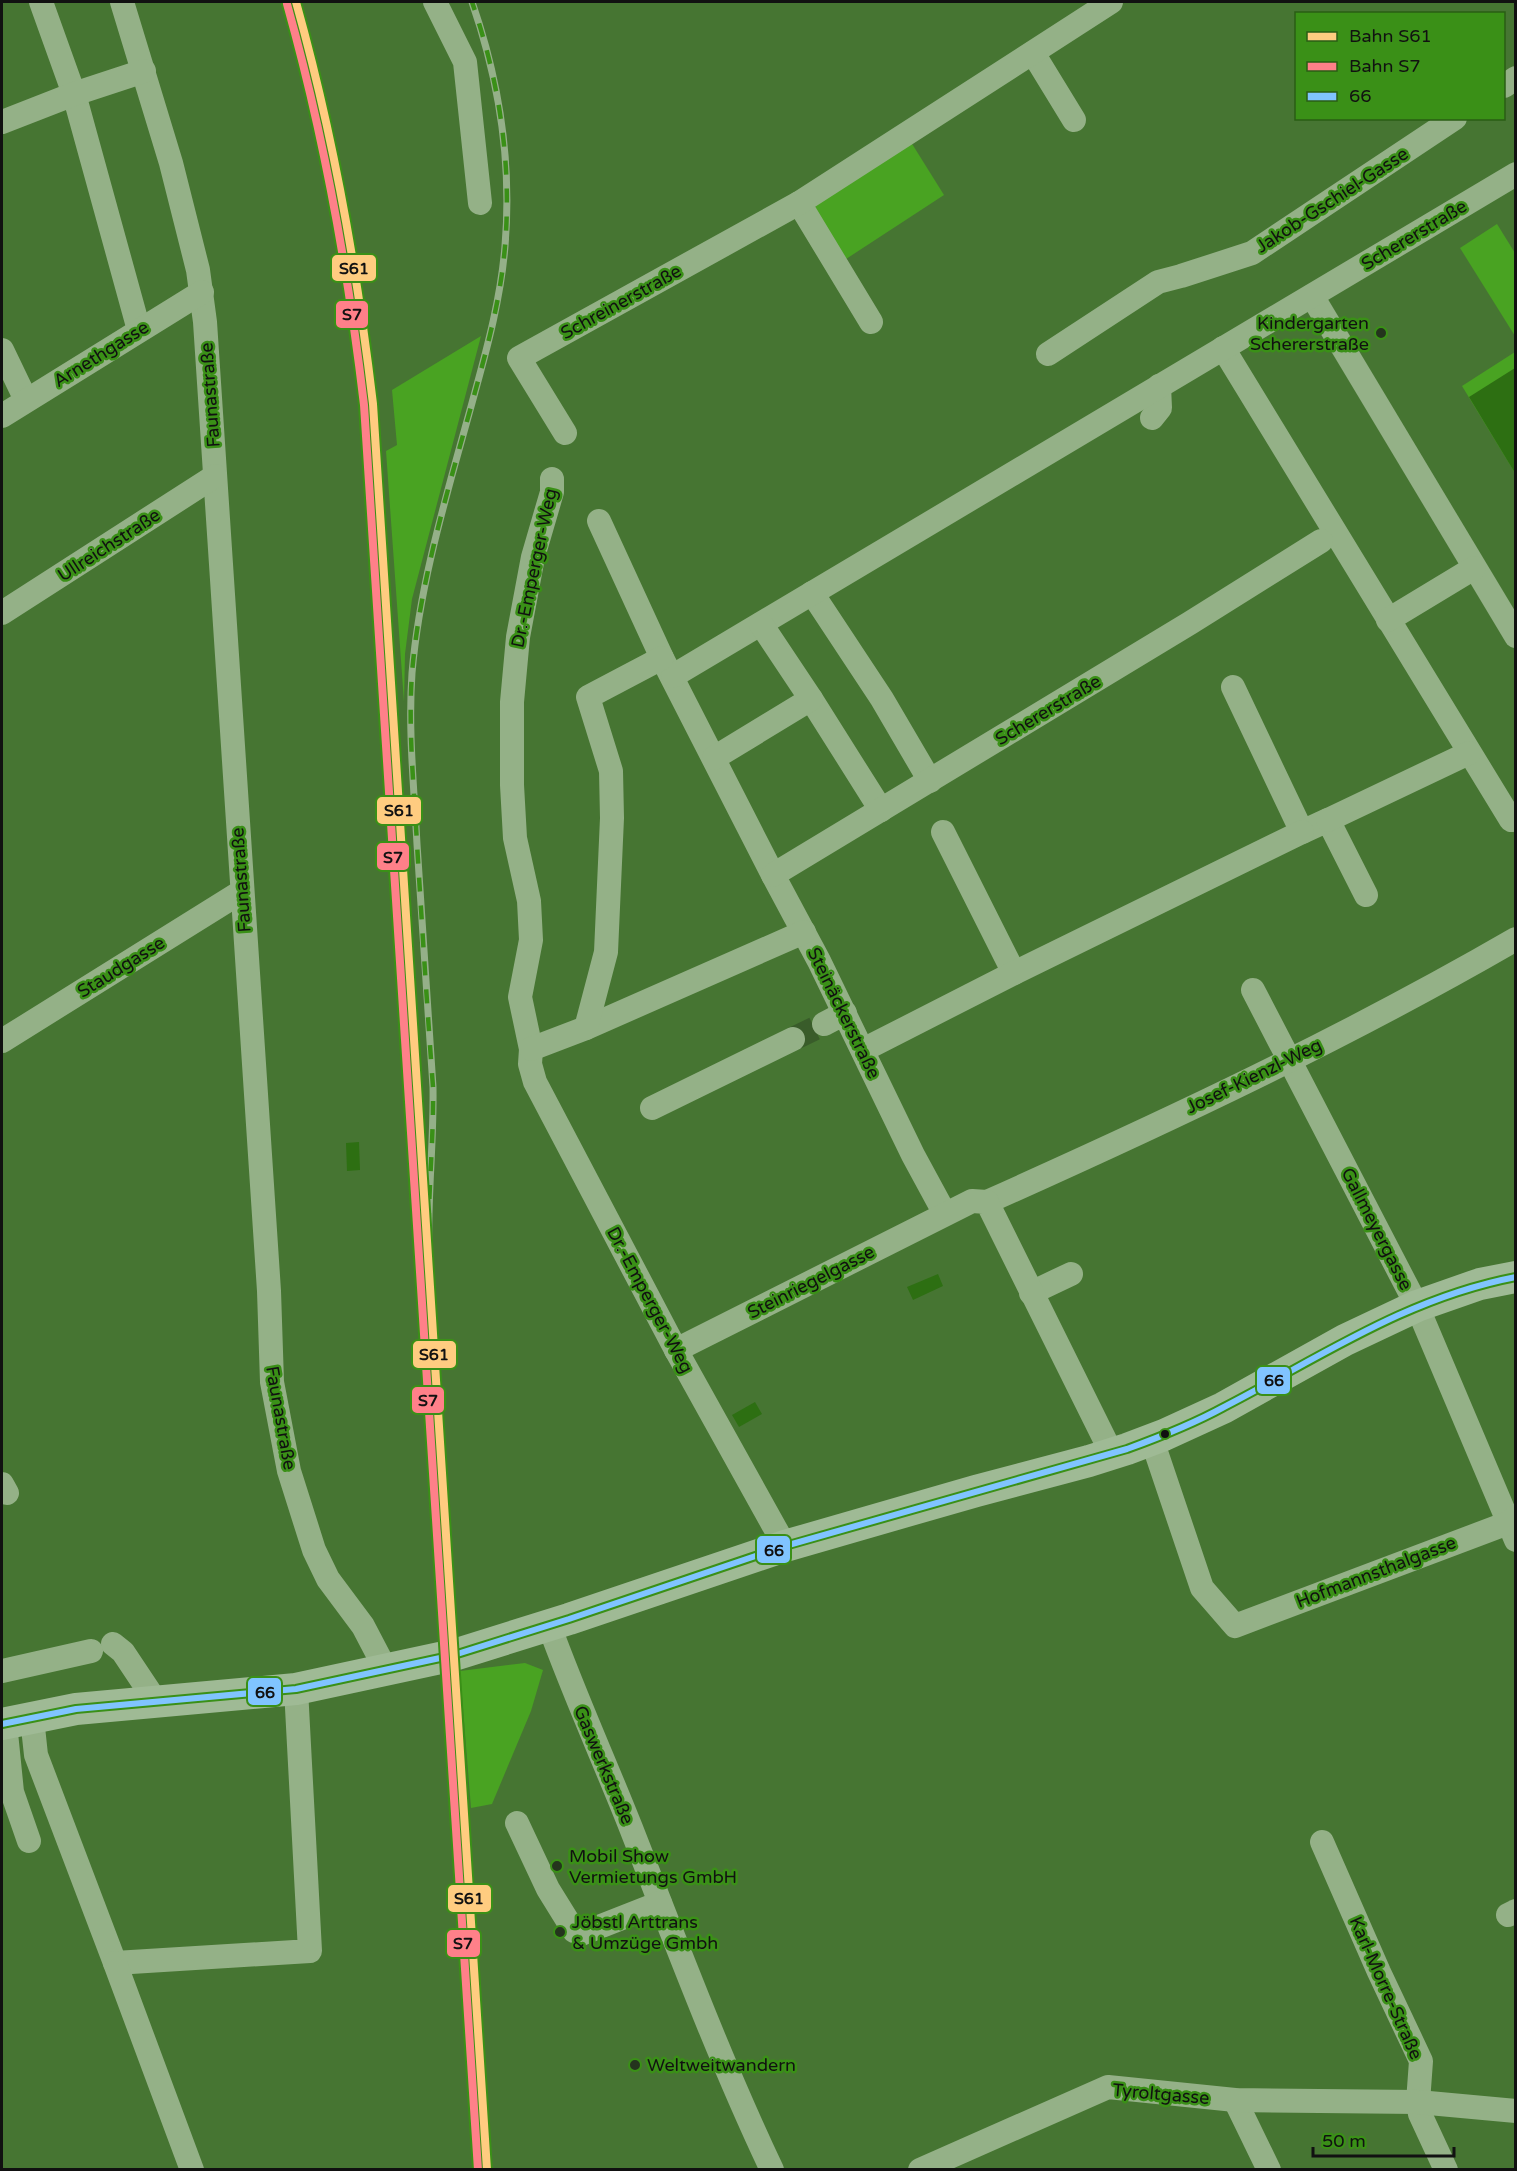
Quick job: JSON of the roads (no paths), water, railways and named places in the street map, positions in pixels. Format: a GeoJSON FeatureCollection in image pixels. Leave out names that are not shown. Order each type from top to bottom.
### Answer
{"type":"FeatureCollection","features":[{"type":"Feature","properties":{"kind":"main road"},"geometry":{"type":"LineString","coordinates":[[13,1722],[76,1710],[296,1689],[454,1655],[785,1546],[1112,1454],[1152,1440],[1222,1408],[1328,1349],[1417,1306],[1480,1284],[1515,1277]]}},
{"type":"Feature","properties":{"kind":"street"},"geometry":{"type":"LineString","coordinates":[[40,2],[74,93],[140,330]]}},
{"type":"Feature","properties":{"kind":"street","name":"Faunastraße"},"geometry":{"type":"LineString","coordinates":[[122,2],[171,163],[202,292],[269,1292],[272,1382],[290,1471],[314,1550],[328,1579],[363,1626],[386,1670]]}},
{"type":"Feature","properties":{"kind":"street"},"geometry":{"type":"LineString","coordinates":[[435,2],[465,62],[480,203]]}},
{"type":"Feature","properties":{"kind":"street","name":"Schreinerstraße"},"geometry":{"type":"LineString","coordinates":[[565,433],[519,358],[799,203],[1111,2]]}},
{"type":"Feature","properties":{"kind":"street"},"geometry":{"type":"LineString","coordinates":[[1033,53],[1074,120]]}},
{"type":"Feature","properties":{"kind":"street"},"geometry":{"type":"LineString","coordinates":[[2,121],[74,93],[144,71]]}},
{"type":"Feature","properties":{"kind":"street","name":"Jakob-Gschiel-Gasse"},"geometry":{"type":"LineString","coordinates":[[1047,354],[1158,282],[1252,253],[1452,120]]}},
{"type":"Feature","properties":{"kind":"street","name":"Schererstraße"},"geometry":{"type":"LineString","coordinates":[[586,1028],[606,952],[612,818],[611,771],[588,697],[668,667],[761,624],[1515,174]]}},
{"type":"Feature","properties":{"kind":"street"},"geometry":{"type":"LineString","coordinates":[[799,203],[871,322]]}},
{"type":"Feature","properties":{"kind":"street","name":"Arnethgasse"},"geometry":{"type":"LineString","coordinates":[[2,416],[202,292]]}},
{"type":"Feature","properties":{"kind":"street"},"geometry":{"type":"LineString","coordinates":[[1312,296],[1515,636]]}},
{"type":"Feature","properties":{"kind":"street"},"geometry":{"type":"LineString","coordinates":[[1223,348],[1469,753],[1511,820],[1515,818]]}},
{"type":"Feature","properties":{"kind":"street"},"geometry":{"type":"LineString","coordinates":[[2,350],[26,400]]}},
{"type":"Feature","properties":{"kind":"street"},"geometry":{"type":"LineString","coordinates":[[1152,418],[1160,408],[1159,386]]}},
{"type":"Feature","properties":{"kind":"street","name":"Ullreichstraße"},"geometry":{"type":"LineString","coordinates":[[2,613],[215,476]]}},
{"type":"Feature","properties":{"kind":"street","name":"Dr.-Emperger-Weg"},"geometry":{"type":"LineString","coordinates":[[552,479],[552,492],[533,557],[518,637],[512,702],[512,784],[515,838],[529,901],[531,940],[520,997],[530,1056],[538,1088],[676,1350],[785,1546]]}},
{"type":"Feature","properties":{"kind":"street","name":"Steinäckerstraße"},"geometry":{"type":"LineString","coordinates":[[598,521],[714,759],[804,932],[834,1018],[863,1050],[913,1155],[945,1214]]}},
{"type":"Feature","properties":{"kind":"street","name":"Schererstraße"},"geometry":{"type":"LineString","coordinates":[[773,875],[1190,623],[1321,541]]}},
{"type":"Feature","properties":{"kind":"street"},"geometry":{"type":"LineString","coordinates":[[1388,620],[1474,568]]}},
{"type":"Feature","properties":{"kind":"street"},"geometry":{"type":"LineString","coordinates":[[812,593],[882,699],[930,781]]}},
{"type":"Feature","properties":{"kind":"street"},"geometry":{"type":"LineString","coordinates":[[761,624],[881,810]]}},
{"type":"Feature","properties":{"kind":"street"},"geometry":{"type":"LineString","coordinates":[[1233,687],[1302,832]]}},
{"type":"Feature","properties":{"kind":"street"},"geometry":{"type":"LineString","coordinates":[[714,759],[811,699]]}},
{"type":"Feature","properties":{"kind":"street"},"geometry":{"type":"LineString","coordinates":[[863,1050],[1014,973],[1469,753]]}},
{"type":"Feature","properties":{"kind":"street"},"geometry":{"type":"LineString","coordinates":[[1328,820],[1366,895]]}},
{"type":"Feature","properties":{"kind":"street"},"geometry":{"type":"LineString","coordinates":[[943,832],[1014,973]]}},
{"type":"Feature","properties":{"kind":"street","name":"Staudgasse"},"geometry":{"type":"LineString","coordinates":[[2,1041],[241,892]]}},
{"type":"Feature","properties":{"kind":"street"},"geometry":{"type":"LineString","coordinates":[[530,1056],[586,1028],[804,932]]}},
{"type":"Feature","properties":{"kind":"street","name":"Josef-Kienzl-Weg"},"geometry":{"type":"LineString","coordinates":[[987,1202],[1083,1159],[1290,1059],[1428,990],[1515,939]]}},
{"type":"Feature","properties":{"kind":"street","name":"Gallmeyergasse"},"geometry":{"type":"LineString","coordinates":[[1253,990],[1417,1306],[1513,1527]]}},
{"type":"Feature","properties":{"kind":"street"},"geometry":{"type":"LineString","coordinates":[[652,1108],[792,1039]]}},
{"type":"Feature","properties":{"kind":"street"},"geometry":{"type":"LineString","coordinates":[[945,1214],[972,1201],[987,1202],[1112,1454]]}},
{"type":"Feature","properties":{"kind":"street","name":"Steinriegelgasse"},"geometry":{"type":"LineString","coordinates":[[676,1350],[945,1214]]}},
{"type":"Feature","properties":{"kind":"street"},"geometry":{"type":"LineString","coordinates":[[1031,1293],[1071,1274]]}},
{"type":"Feature","properties":{"kind":"street","name":"Hofmannsthalgasse"},"geometry":{"type":"LineString","coordinates":[[1152,1440],[1202,1588],[1235,1626],[1513,1527]]}},
{"type":"Feature","properties":{"kind":"street","name":"Gaswerkstraße"},"geometry":{"type":"LineString","coordinates":[[549,1625],[727,2073],[772,2169]]}},
{"type":"Feature","properties":{"kind":"street"},"geometry":{"type":"LineString","coordinates":[[2,1671],[102,1648],[123,1652],[151,1694],[153,1702]]}},
{"type":"Feature","properties":{"kind":"street"},"geometry":{"type":"LineString","coordinates":[[115,1963],[310,1951],[296,1689]]}},
{"type":"Feature","properties":{"kind":"street"},"geometry":{"type":"LineString","coordinates":[[13,1722],[36,1755],[192,2169]]}},
{"type":"Feature","properties":{"kind":"street"},"geometry":{"type":"LineString","coordinates":[[13,1722],[12,1792],[29,1841]]}},
{"type":"Feature","properties":{"kind":"street"},"geometry":{"type":"LineString","coordinates":[[516,1823],[548,1889],[574,1931],[580,1934],[660,1903]]}},
{"type":"Feature","properties":{"kind":"street","name":"Karl-Morre-Straße"},"geometry":{"type":"LineString","coordinates":[[1322,1842],[1421,2061],[1418,2102],[1420,2114],[1446,2169]]}},
{"type":"Feature","properties":{"kind":"street","name":"Tyroltgasse"},"geometry":{"type":"LineString","coordinates":[[920,2169],[1108,2087],[1235,2100],[1418,2102],[1515,2110]]}},
{"type":"Feature","properties":{"kind":"street"},"geometry":{"type":"LineString","coordinates":[[1235,2100],[1269,2169]]}},
{"type":"Feature","properties":{"kind":"tunnel"},"geometry":{"type":"LineString","coordinates":[[793,1039],[824,1024]]}},
{"type":"Feature","properties":{"kind":"railway"},"geometry":{"type":"LineString","coordinates":[[429,1255],[433,1087],[412,758],[412,673],[429,567],[497,302],[507,215],[507,184],[501,122],[490,61],[472,2]]}},
{"type":"Feature","properties":{"kind":"rail line","name":"S61"},"geometry":{"type":"LineString","coordinates":[[296,2],[321,101],[342,201],[373,404],[487,2170]]}},
{"type":"Feature","properties":{"kind":"rail line","name":"S7"},"geometry":{"type":"LineString","coordinates":[[287,4],[312,103],[333,203],[364,405],[478,2170]]}},
{"type":"Feature","properties":{"kind":"place","name":"Kindergarten Schererstraße"},"geometry":{"type":"Point","coordinates":[1381,333]}},
{"type":"Feature","properties":{"kind":"place","name":"Mobil Show Vermietungs GmbH"},"geometry":{"type":"Point","coordinates":[557,1866]}},
{"type":"Feature","properties":{"kind":"place","name":"Jöbstl Arttrans & Umzüge Gmbh"},"geometry":{"type":"Point","coordinates":[560,1932]}},
{"type":"Feature","properties":{"kind":"place","name":"Weltweitwandern"},"geometry":{"type":"Point","coordinates":[635,2065]}}]}
